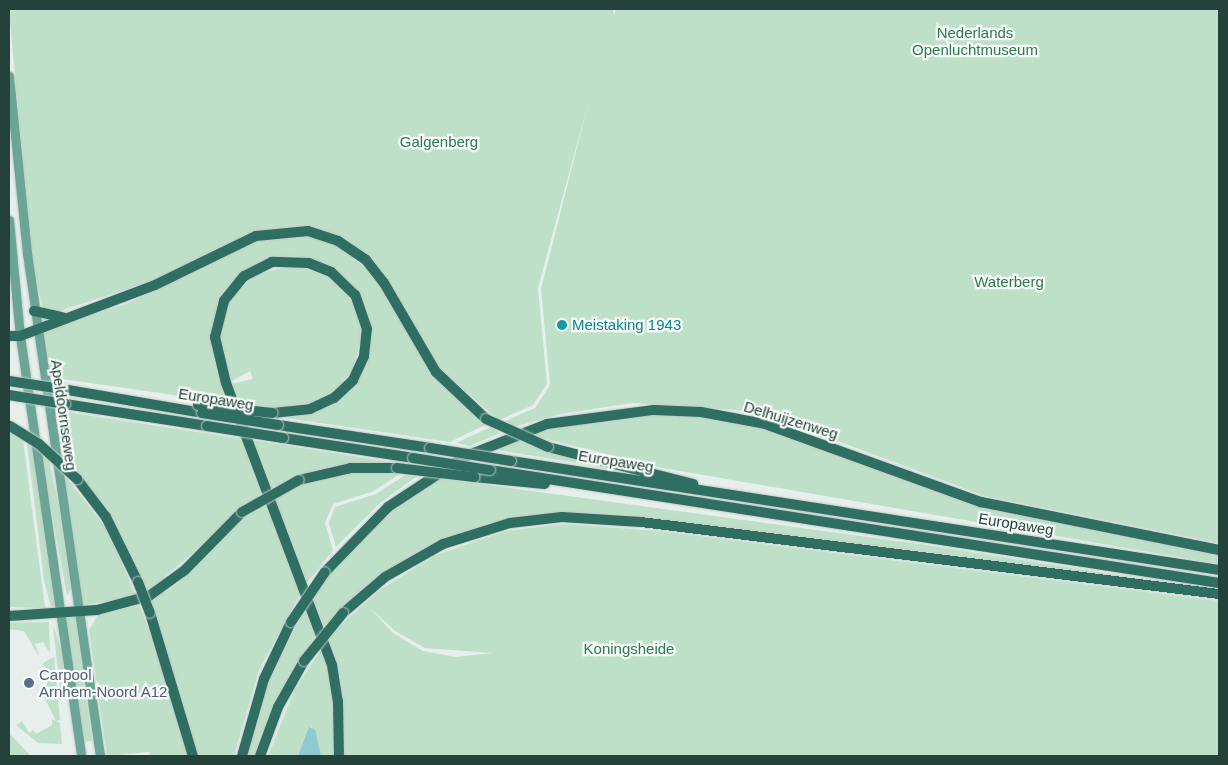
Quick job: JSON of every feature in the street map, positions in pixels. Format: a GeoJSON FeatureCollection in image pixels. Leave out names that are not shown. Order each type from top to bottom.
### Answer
{"type":"FeatureCollection","features":[{"type":"Feature","properties":{"kind":"highway"},"geometry":{"type":"LineString","coordinates":[[9,336],[20,336],[68,316],[155,285],[256,236],[287,230],[316,233],[342,243],[366,260],[436,372],[486,419],[548,447],[667,475],[720,493]]}},
{"type":"Feature","properties":{"kind":"highway"},"geometry":{"type":"LineString","coordinates":[[200,409],[273,413],[310,409],[334,398],[353,380],[364,356],[367,329],[355,295],[331,272],[309,262],[272,262],[244,276],[224,302],[215,337],[226,383],[332,665],[338,701],[339,756]]}},
{"type":"Feature","properties":{"kind":"highway"},"geometry":{"type":"LineString","coordinates":[[34,311],[46,317],[68,316]]}},
{"type":"Feature","properties":{"kind":"highway","name":"Europaweg"},"geometry":{"type":"LineString","coordinates":[[9,381],[200,409],[278,425],[1219,570]]}},
{"type":"Feature","properties":{"kind":"highway","name":"Europaweg"},"geometry":{"type":"LineString","coordinates":[[9,396],[1219,583]]}},
{"type":"Feature","properties":{"kind":"highway","name":"Delhuijzenweg"},"geometry":{"type":"LineString","coordinates":[[242,756],[261,687],[291,622],[325,572],[388,507],[464,457],[547,424],[654,410],[701,412],[765,424],[981,502],[1219,550]]}},
{"type":"Feature","properties":{"kind":"highway"},"geometry":{"type":"LineString","coordinates":[[9,425],[39,444],[77,479],[110,524],[138,582],[150,613],[193,756]]}},
{"type":"Feature","properties":{"kind":"highway"},"geometry":{"type":"LineString","coordinates":[[9,616],[130,603],[156,592],[242,512],[299,480],[351,468],[397,468],[474,477],[583,484]]}},
{"type":"Feature","properties":{"kind":"highway"},"geometry":{"type":"LineString","coordinates":[[260,756],[278,707],[304,661],[343,613],[391,573],[443,544],[503,525],[562,517],[641,522],[1219,594]]}},
{"type":"Feature","properties":{"kind":"main road","name":"Apeldoornseweg"},"geometry":{"type":"LineString","coordinates":[[9,76],[34,311],[100,752]]}},
{"type":"Feature","properties":{"kind":"main road","name":"Apeldoornseweg"},"geometry":{"type":"LineString","coordinates":[[9,220],[20,336],[81,753]]}},
{"type":"Feature","properties":{"kind":"main road"},"geometry":{"type":"LineString","coordinates":[[81,753],[100,752]]}},
{"type":"Feature","properties":{"kind":"green space"},"geometry":{"type":"Polygon","coordinates":[[[9,9],[613,9],[614,16],[616,9],[1219,9],[1219,543],[985,496],[797,426],[737,410],[633,403],[560,414],[514,427],[503,422],[535,408],[550,385],[541,289],[589,100],[538,288],[547,384],[533,405],[499,420],[440,369],[370,258],[342,238],[310,227],[255,232],[151,281],[57,312],[43,308],[32,263],[9,9]]]}},
{"type":"Feature","properties":{"kind":"green space"},"geometry":{"type":"Polygon","coordinates":[[[306,235],[329,241],[370,271],[427,365],[453,395],[487,424],[450,442],[286,418],[351,389],[370,326],[362,299],[347,279],[318,261],[295,256],[274,258],[238,277],[222,298],[212,342],[229,403],[48,377],[41,331],[126,304],[257,240],[306,235]]]}},
{"type":"Feature","properties":{"kind":"green space"},"geometry":{"type":"Polygon","coordinates":[[[295,265],[334,279],[354,304],[362,333],[353,370],[331,395],[310,403],[285,408],[238,404],[231,384],[253,379],[250,371],[230,382],[220,340],[228,303],[254,275],[295,265]]]}},
{"type":"Feature","properties":{"kind":"green space"},"geometry":{"type":"Polygon","coordinates":[[[53,410],[243,439],[264,492],[147,592],[131,559],[60,457],[53,410]]]}},
{"type":"Feature","properties":{"kind":"green space"},"geometry":{"type":"Polygon","coordinates":[[[655,415],[704,417],[762,428],[981,507],[1219,555],[1219,564],[663,468],[530,435],[563,425],[655,415]]]}},
{"type":"Feature","properties":{"kind":"green space"},"geometry":{"type":"Polygon","coordinates":[[[491,427],[500,433],[470,446],[456,443],[491,427]]]}},
{"type":"Feature","properties":{"kind":"green space"},"geometry":{"type":"Polygon","coordinates":[[[9,431],[23,440],[45,608],[9,607],[9,431]]]}},
{"type":"Feature","properties":{"kind":"green space"},"geometry":{"type":"Polygon","coordinates":[[[252,440],[396,463],[301,476],[271,488],[252,440]]]}},
{"type":"Feature","properties":{"kind":"green space"},"geometry":{"type":"Polygon","coordinates":[[[516,440],[538,448],[643,474],[492,449],[516,440]]]}},
{"type":"Feature","properties":{"kind":"green space"},"geometry":{"type":"Polygon","coordinates":[[[27,443],[32,446],[56,606],[51,607],[44,580],[27,443]]]}},
{"type":"Feature","properties":{"kind":"green space"},"geometry":{"type":"Polygon","coordinates":[[[41,453],[49,460],[59,507],[71,588],[67,596],[41,453]]]}},
{"type":"Feature","properties":{"kind":"green space"},"geometry":{"type":"Polygon","coordinates":[[[62,472],[109,532],[136,597],[82,605],[62,472]]]}},
{"type":"Feature","properties":{"kind":"green space"},"geometry":{"type":"Polygon","coordinates":[[[358,472],[401,473],[374,491],[333,504],[325,523],[333,550],[307,583],[274,497],[312,481],[358,472]]]}},
{"type":"Feature","properties":{"kind":"green space"},"geometry":{"type":"Polygon","coordinates":[[[405,475],[417,476],[380,503],[336,547],[329,523],[335,507],[376,494],[405,475]]]}},
{"type":"Feature","properties":{"kind":"green space"},"geometry":{"type":"Polygon","coordinates":[[[437,478],[926,545],[1130,577],[631,516],[559,513],[489,523],[422,549],[373,580],[324,626],[312,597],[327,577],[387,514],[437,478]]]}},
{"type":"Feature","properties":{"kind":"green space"},"geometry":{"type":"Polygon","coordinates":[[[267,501],[302,591],[259,670],[234,756],[196,756],[150,601],[176,585],[244,517],[267,501]]]}},
{"type":"Feature","properties":{"kind":"green space","name":"Koningsheide"},"geometry":{"type":"Polygon","coordinates":[[[564,524],[659,531],[1219,601],[1219,756],[343,756],[342,700],[328,639],[381,589],[436,555],[506,531],[564,524]],[[370,608],[393,633],[423,651],[456,657],[492,653],[425,648],[395,631],[370,608]]]}},
{"type":"Feature","properties":{"kind":"green space"},"geometry":{"type":"Polygon","coordinates":[[[139,605],[159,656],[188,756],[150,756],[149,752],[107,756],[89,630],[98,615],[139,605]]]}},
{"type":"Feature","properties":{"kind":"green space"},"geometry":{"type":"Polygon","coordinates":[[[307,605],[317,633],[279,694],[256,756],[246,756],[266,686],[307,605]]]}},
{"type":"Feature","properties":{"kind":"green space"},"geometry":{"type":"Polygon","coordinates":[[[67,614],[75,615],[92,741],[84,742],[62,622],[67,614]]]}},
{"type":"Feature","properties":{"kind":"green space"},"geometry":{"type":"Polygon","coordinates":[[[49,622],[50,653],[43,642],[35,644],[39,655],[24,631],[9,629],[9,623],[49,622]]]}},
{"type":"Feature","properties":{"kind":"green space"},"geometry":{"type":"Polygon","coordinates":[[[53,625],[62,652],[66,698],[61,699],[53,625]]]}},
{"type":"Feature","properties":{"kind":"green space"},"geometry":{"type":"Polygon","coordinates":[[[323,647],[334,701],[335,756],[321,756],[311,726],[298,756],[268,756],[294,691],[323,647]]]}},
{"type":"Feature","properties":{"kind":"green space"},"geometry":{"type":"Polygon","coordinates":[[[54,657],[60,720],[56,721],[41,691],[51,678],[43,663],[54,657]]]}},
{"type":"Feature","properties":{"kind":"green space"},"geometry":{"type":"Polygon","coordinates":[[[52,719],[60,723],[62,744],[38,743],[16,725],[22,721],[29,733],[33,730],[36,734],[52,725],[52,719]]]}},
{"type":"Feature","properties":{"kind":"green space"},"geometry":{"type":"Polygon","coordinates":[[[9,734],[12,736],[31,756],[9,756],[9,734]]]}},
{"type":"Feature","properties":{"kind":"water"},"geometry":{"type":"Polygon","coordinates":[[[309,727],[315,729],[321,756],[298,756],[309,727]]]}},
{"type":"Feature","properties":{"kind":"place","name":"Meistaking 1943"},"geometry":{"type":"Point","coordinates":[562,325]}},
{"type":"Feature","properties":{"kind":"place","name":"Carpool Arnhem-Noord A12"},"geometry":{"type":"Point","coordinates":[29,683]}},
{"type":"Feature","properties":{"kind":"park label","name":"Nederlands Openluchtmuseum"},"geometry":{"type":"Point","coordinates":[975,40]}},
{"type":"Feature","properties":{"kind":"park label","name":"Galgenberg"},"geometry":{"type":"Point","coordinates":[439,142]}},
{"type":"Feature","properties":{"kind":"park label","name":"Waterberg"},"geometry":{"type":"Point","coordinates":[1009,282]}}]}
